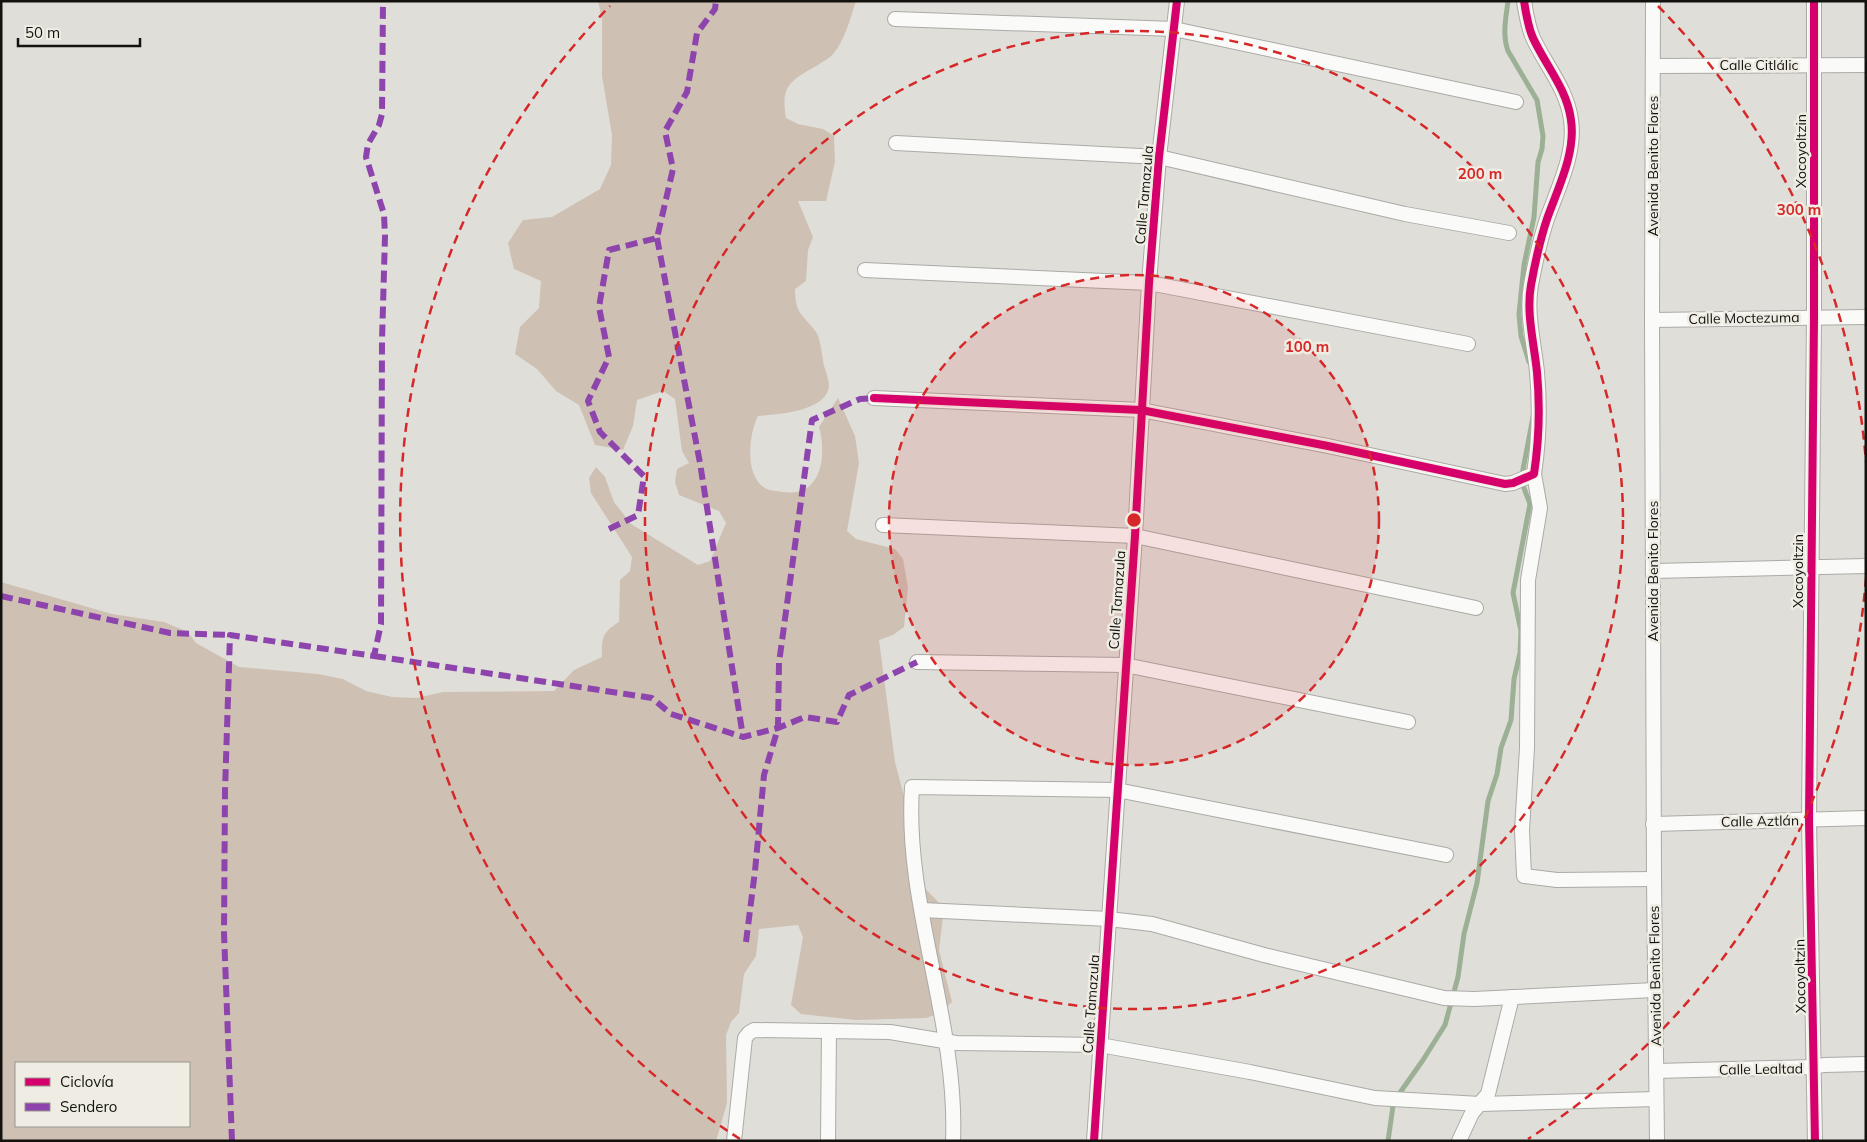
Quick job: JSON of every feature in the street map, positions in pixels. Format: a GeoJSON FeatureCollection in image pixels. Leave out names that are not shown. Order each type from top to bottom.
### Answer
{"type":"FeatureCollection","features":[{"type":"Feature","properties":{"kind":"street","name":"Calle Tamazula"},"geometry":{"type":"LineString","coordinates":[[1094,1141],[1149,283],[1160,157],[1177,1]]}},
{"type":"Feature","properties":{"kind":"street"},"geometry":{"type":"LineString","coordinates":[[1524,1],[1526,18],[1532,36],[1568,103],[1572,131],[1572,141],[1568,156],[1541,240],[1530,286],[1530,316],[1537,371],[1538,399],[1537,448],[1534,474],[1540,508],[1528,580],[1527,748],[1522,830],[1524,876],[1556,880],[1654,879]]}},
{"type":"Feature","properties":{"kind":"street","name":"Avenida Benito Flores"},"geometry":{"type":"LineString","coordinates":[[1653,1],[1653,824],[1657,1141]]}},
{"type":"Feature","properties":{"kind":"street","name":"Xocoyoltzin"},"geometry":{"type":"LineString","coordinates":[[1814,1],[1814,317],[1810,567],[1809,820],[1815,1141]]}},
{"type":"Feature","properties":{"kind":"street"},"geometry":{"type":"LineString","coordinates":[[895,18],[1174,29],[1516,102]]}},
{"type":"Feature","properties":{"kind":"street","name":"Calle Citlálic"},"geometry":{"type":"LineString","coordinates":[[1653,66],[1866,65]]}},
{"type":"Feature","properties":{"kind":"street"},"geometry":{"type":"LineString","coordinates":[[896,144],[1160,157],[1405,214],[1509,234]]}},
{"type":"Feature","properties":{"kind":"street"},"geometry":{"type":"LineString","coordinates":[[865,270],[1149,283],[1468,344]]}},
{"type":"Feature","properties":{"kind":"street","name":"Calle Moctezuma"},"geometry":{"type":"LineString","coordinates":[[1652,320],[1866,317]]}},
{"type":"Feature","properties":{"kind":"street"},"geometry":{"type":"LineString","coordinates":[[874,398],[1141,410],[1328,446],[1505,484],[1514,483],[1534,474]]}},
{"type":"Feature","properties":{"kind":"street"},"geometry":{"type":"LineString","coordinates":[[883,525],[1134,536],[1476,608]]}},
{"type":"Feature","properties":{"kind":"street"},"geometry":{"type":"LineString","coordinates":[[1654,571],[1866,566]]}},
{"type":"Feature","properties":{"kind":"street"},"geometry":{"type":"LineString","coordinates":[[917,662],[1125,665],[1408,722]]}},
{"type":"Feature","properties":{"kind":"street"},"geometry":{"type":"LineString","coordinates":[[953,1141],[954,1123],[946,1042],[912,852],[910,818],[912,787],[1117,790],[1446,855]]}},
{"type":"Feature","properties":{"kind":"street","name":"Calle Aztlán"},"geometry":{"type":"LineString","coordinates":[[1653,824],[1866,818]]}},
{"type":"Feature","properties":{"kind":"street"},"geometry":{"type":"LineString","coordinates":[[922,910],[1152,924],[1264,955],[1444,998],[1512,998],[1654,990]]}},
{"type":"Feature","properties":{"kind":"street"},"geometry":{"type":"LineString","coordinates":[[1459,1141],[1472,1113],[1488,1094],[1512,998]]}},
{"type":"Feature","properties":{"kind":"street"},"geometry":{"type":"LineString","coordinates":[[734,1141],[745,1038],[754,1030],[900,1032],[956,1043],[1100,1045],[1250,1072],[1367,1098],[1480,1104],[1656,1099]]}},
{"type":"Feature","properties":{"kind":"street"},"geometry":{"type":"LineString","coordinates":[[828,1141],[829,1031]]}},
{"type":"Feature","properties":{"kind":"street","name":"Calle Lealtad"},"geometry":{"type":"LineString","coordinates":[[1656,1071],[1814,1068],[1824,1065],[1866,1064]]}},
{"type":"Feature","properties":{"kind":"shaded area"},"geometry":{"type":"Polygon","coordinates":[[[598,1],[856,1],[847,29],[833,54],[795,79],[790,84],[785,97],[786,118],[798,124],[823,129],[834,136],[835,162],[826,201],[798,201],[813,237],[808,250],[806,281],[795,289],[798,309],[818,335],[829,384],[827,393],[821,401],[801,410],[758,416],[752,433],[750,454],[754,474],[758,482],[767,489],[797,492],[807,488],[819,472],[822,449],[819,427],[838,398],[855,436],[859,463],[847,531],[856,539],[895,549],[903,559],[908,587],[904,627],[893,635],[879,640],[895,762],[905,800],[922,885],[940,904],[943,917],[939,950],[952,1002],[940,1013],[926,1018],[856,1020],[801,1014],[791,1005],[803,937],[798,925],[759,929],[756,956],[744,974],[739,1013],[731,1022],[726,1035],[727,1103],[716,1141],[1,1141],[1,582],[112,614],[164,622],[188,632],[196,643],[239,667],[318,674],[343,679],[366,691],[392,697],[417,698],[443,692],[554,691],[574,670],[602,657],[604,636],[609,629],[619,622],[620,580],[630,571],[632,557],[591,493],[589,478],[596,467],[605,477],[614,502],[631,524],[698,565],[710,561],[726,523],[719,511],[679,495],[675,482],[677,469],[689,463],[682,451],[675,399],[663,391],[637,400],[633,426],[623,450],[595,445],[579,405],[556,391],[537,369],[515,354],[520,327],[539,308],[541,281],[514,269],[508,243],[523,220],[552,217],[600,189],[611,165],[612,135],[602,76],[602,19],[598,1]]]}},
{"type":"Feature","properties":{"kind":"waterway"},"geometry":{"type":"LineString","coordinates":[[1508,1],[1505,26],[1506,45],[1537,100],[1543,136],[1538,162],[1534,217],[1524,265],[1519,314],[1521,336],[1529,362]]}},
{"type":"Feature","properties":{"kind":"waterway"},"geometry":{"type":"LineString","coordinates":[[1388,1141],[1393,1106],[1445,1025],[1458,977],[1464,934],[1477,883],[1488,801],[1497,774],[1501,748],[1511,720],[1514,679],[1520,653],[1521,631],[1513,593],[1530,504],[1521,480],[1533,417]]}},
{"type":"Feature","properties":{"kind":"marked path"},"geometry":{"type":"LineString","coordinates":[[232,1141],[224,933],[225,791],[230,635],[374,656],[381,624],[382,341],[385,236],[384,214],[366,157],[368,144],[379,125],[382,114],[383,1]]}},
{"type":"Feature","properties":{"kind":"marked path"},"geometry":{"type":"LineString","coordinates":[[609,529],[638,515],[644,476],[600,432],[588,401],[609,357],[599,307],[609,250],[657,238],[673,169],[665,131],[687,92],[697,33],[715,9],[716,1]]}},
{"type":"Feature","properties":{"kind":"marked path"},"geometry":{"type":"LineString","coordinates":[[657,238],[700,463],[743,737]]}},
{"type":"Feature","properties":{"kind":"marked path"},"geometry":{"type":"LineString","coordinates":[[746,942],[764,775],[778,728],[779,663],[812,420],[860,399],[874,398]]}},
{"type":"Feature","properties":{"kind":"marked path"},"geometry":{"type":"LineString","coordinates":[[1,596],[170,633],[230,635]]}},
{"type":"Feature","properties":{"kind":"marked path"},"geometry":{"type":"LineString","coordinates":[[374,656],[652,698],[671,714],[743,737],[778,728],[805,717],[837,722],[849,695],[917,662]]}},
{"type":"Feature","properties":{"kind":"cycle path"},"geometry":{"type":"LineString","coordinates":[[1094,1141],[1135,536],[1149,283],[1159,157],[1177,1]]}},
{"type":"Feature","properties":{"kind":"cycle path"},"geometry":{"type":"LineString","coordinates":[[874,398],[1141,410],[1328,446],[1505,484],[1513,483],[1534,474],[1538,436],[1538,397],[1529,306],[1530,296],[1540,243],[1569,158],[1572,132],[1569,109],[1565,98],[1533,38],[1528,25],[1524,1]]}},
{"type":"Feature","properties":{"kind":"cycle path"},"geometry":{"type":"LineString","coordinates":[[1814,1],[1814,317],[1809,820],[1815,1141]]}}]}
